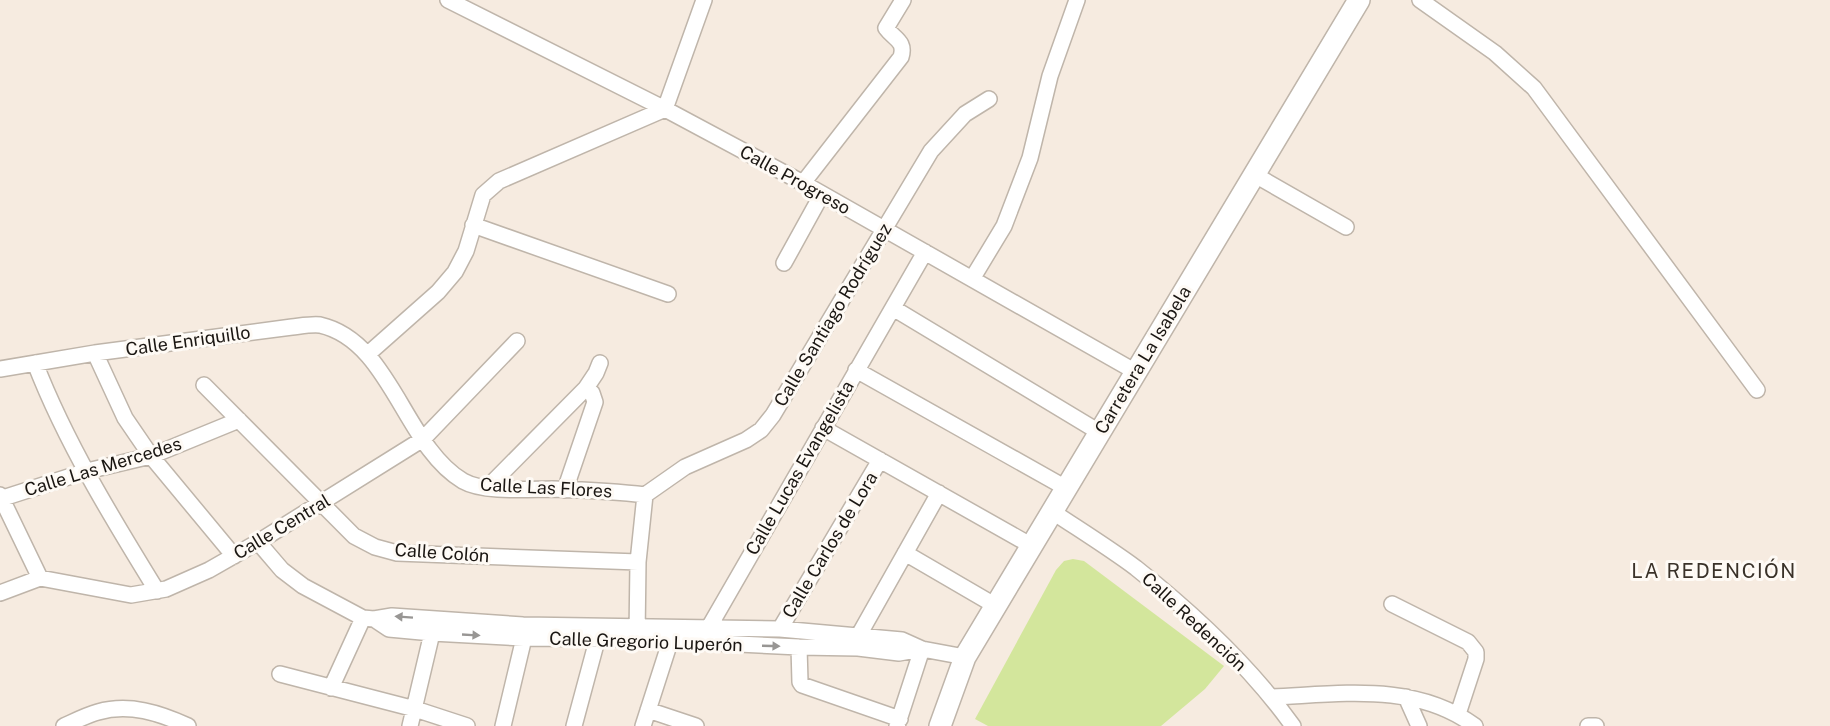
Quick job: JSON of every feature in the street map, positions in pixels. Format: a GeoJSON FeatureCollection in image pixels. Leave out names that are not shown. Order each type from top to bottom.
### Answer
{"type":"FeatureCollection","features":[{"type":"Feature","properties":{"kind":"main road","name":"Carretera La Isabela"},"geometry":{"type":"LineString","coordinates":[[940,726],[964,657],[1359,0]]}},
{"type":"Feature","properties":{"kind":"street","name":"Calle Progreso"},"geometry":{"type":"LineString","coordinates":[[448,0],[665,109],[803,183],[1136,372]]}},
{"type":"Feature","properties":{"kind":"street"},"geometry":{"type":"LineString","coordinates":[[368,354],[408,321],[455,272],[466,251],[483,195],[499,181],[665,109],[705,0]]}},
{"type":"Feature","properties":{"kind":"street"},"geometry":{"type":"LineString","coordinates":[[803,183],[901,57],[903,49],[900,40],[886,28],[903,0]]}},
{"type":"Feature","properties":{"kind":"street"},"geometry":{"type":"LineString","coordinates":[[972,279],[1004,226],[1030,158],[1050,76],[1077,0]]}},
{"type":"Feature","properties":{"kind":"street"},"geometry":{"type":"LineString","coordinates":[[1420,0],[1495,53],[1534,88],[1757,390]]}},
{"type":"Feature","properties":{"kind":"street","name":"Calle Santiago Rodríguez"},"geometry":{"type":"LineString","coordinates":[[645,495],[685,467],[746,440],[761,430],[773,416],[931,151],[964,114],[989,99]]}},
{"type":"Feature","properties":{"kind":"street"},"geometry":{"type":"LineString","coordinates":[[1255,175],[1346,227]]}},
{"type":"Feature","properties":{"kind":"street"},"geometry":{"type":"LineString","coordinates":[[784,262],[822,194]]}},
{"type":"Feature","properties":{"kind":"street"},"geometry":{"type":"LineString","coordinates":[[473,225],[668,294]]}},
{"type":"Feature","properties":{"kind":"street","name":"Calle Lucas Evangelista"},"geometry":{"type":"LineString","coordinates":[[708,629],[925,252]]}},
{"type":"Feature","properties":{"kind":"street"},"geometry":{"type":"LineString","coordinates":[[893,308],[1099,432]]}},
{"type":"Feature","properties":{"kind":"street","name":"Calle Enriquillo"},"geometry":{"type":"LineString","coordinates":[[0,369],[95,353],[319,325],[342,335],[368,354]]}},
{"type":"Feature","properties":{"kind":"street","name":"Calle Central"},"geometry":{"type":"LineString","coordinates":[[0,592],[40,578],[131,595],[157,591],[166,589],[234,556],[423,440],[517,341]]}},
{"type":"Feature","properties":{"kind":"street"},"geometry":{"type":"LineString","coordinates":[[95,353],[125,418],[151,456],[234,556]]}},
{"type":"Feature","properties":{"kind":"street","name":"Calle Las Flores"},"geometry":{"type":"LineString","coordinates":[[368,354],[423,440],[447,470],[465,482],[487,488],[611,491],[645,495]]}},
{"type":"Feature","properties":{"kind":"street"},"geometry":{"type":"LineString","coordinates":[[34,363],[49,400],[115,523],[157,591]]}},
{"type":"Feature","properties":{"kind":"street"},"geometry":{"type":"LineString","coordinates":[[487,488],[586,388],[600,363]]}},
{"type":"Feature","properties":{"kind":"street"},"geometry":{"type":"LineString","coordinates":[[856,370],[1066,488]]}},
{"type":"Feature","properties":{"kind":"street","name":"Calle Colón"},"geometry":{"type":"LineString","coordinates":[[204,385],[354,536],[375,547],[397,553],[638,562]]}},
{"type":"Feature","properties":{"kind":"street"},"geometry":{"type":"LineString","coordinates":[[565,490],[595,402],[595,397],[586,388]]}},
{"type":"Feature","properties":{"kind":"street","name":"Calle Las Mercedes"},"geometry":{"type":"LineString","coordinates":[[1,498],[87,471],[151,456],[239,420]]}},
{"type":"Feature","properties":{"kind":"street"},"geometry":{"type":"LineString","coordinates":[[823,428],[1032,546]]}},
{"type":"Feature","properties":{"kind":"street","name":"Calle Carlos de Lora"},"geometry":{"type":"LineString","coordinates":[[780,630],[880,460]]}},
{"type":"Feature","properties":{"kind":"street"},"geometry":{"type":"LineString","coordinates":[[859,635],[939,493]]}},
{"type":"Feature","properties":{"kind":"street"},"geometry":{"type":"LineString","coordinates":[[637,633],[638,562],[645,495]]}},
{"type":"Feature","properties":{"kind":"street"},"geometry":{"type":"LineString","coordinates":[[1,498],[40,578]]}},
{"type":"Feature","properties":{"kind":"street","name":"Calle Redención"},"geometry":{"type":"LineString","coordinates":[[1053,512],[1134,567],[1192,615],[1272,697],[1293,726]]}},
{"type":"Feature","properties":{"kind":"street","name":"Calle Gregorio Luperón"},"geometry":{"type":"LineString","coordinates":[[258,542],[282,570],[303,586],[389,629],[432,633],[599,634],[708,629],[780,630],[902,640],[921,649],[964,657]]}},
{"type":"Feature","properties":{"kind":"street"},"geometry":{"type":"LineString","coordinates":[[905,553],[996,606]]}},
{"type":"Feature","properties":{"kind":"street"},"geometry":{"type":"LineString","coordinates":[[1392,604],[1474,647],[1476,659],[1458,714]]}},
{"type":"Feature","properties":{"kind":"street","name":"Calle Gregorio Luperón"},"geometry":{"type":"LineString","coordinates":[[368,619],[392,616],[523,632]]}},
{"type":"Feature","properties":{"kind":"street"},"geometry":{"type":"LineString","coordinates":[[331,688],[368,619]]}},
{"type":"Feature","properties":{"kind":"street"},"geometry":{"type":"LineString","coordinates":[[503,726],[523,632]]}},
{"type":"Feature","properties":{"kind":"street"},"geometry":{"type":"LineString","coordinates":[[410,726],[432,633]]}},
{"type":"Feature","properties":{"kind":"street","name":"Calle Gregorio Luperón"},"geometry":{"type":"LineString","coordinates":[[637,633],[670,642],[858,648],[899,653],[921,649]]}},
{"type":"Feature","properties":{"kind":"street"},"geometry":{"type":"LineString","coordinates":[[574,726],[599,634]]}},
{"type":"Feature","properties":{"kind":"street"},"geometry":{"type":"LineString","coordinates":[[643,726],[670,642]]}},
{"type":"Feature","properties":{"kind":"street"},"geometry":{"type":"LineString","coordinates":[[798,647],[802,685],[899,722],[921,649]]}},
{"type":"Feature","properties":{"kind":"street"},"geometry":{"type":"LineString","coordinates":[[280,674],[415,709],[467,726]]}},
{"type":"Feature","properties":{"kind":"street"},"geometry":{"type":"LineString","coordinates":[[1272,697],[1378,693],[1406,697],[1458,714],[1475,726]]}},
{"type":"Feature","properties":{"kind":"street"},"geometry":{"type":"LineString","coordinates":[[1406,697],[1419,726]]}},
{"type":"Feature","properties":{"kind":"street"},"geometry":{"type":"LineString","coordinates":[[64,726],[98,712],[124,708],[149,711],[188,726]]}},
{"type":"Feature","properties":{"kind":"street"},"geometry":{"type":"LineString","coordinates":[[648,710],[696,726]]}},
{"type":"Feature","properties":{"kind":"street"},"geometry":{"type":"LineString","coordinates":[[1588,726],[1596,726]]}},
{"type":"Feature","properties":{"kind":"green space"},"geometry":{"type":"Polygon","coordinates":[[[1073,559],[1084,561],[1224,666],[1205,689],[1161,726],[988,726],[975,719],[1056,570],[1064,561],[1073,559]]]}},
{"type":"Feature","properties":{"kind":"district","name":"LA REDENCIÓN"},"geometry":{"type":"Point","coordinates":[1714,571]}}]}
